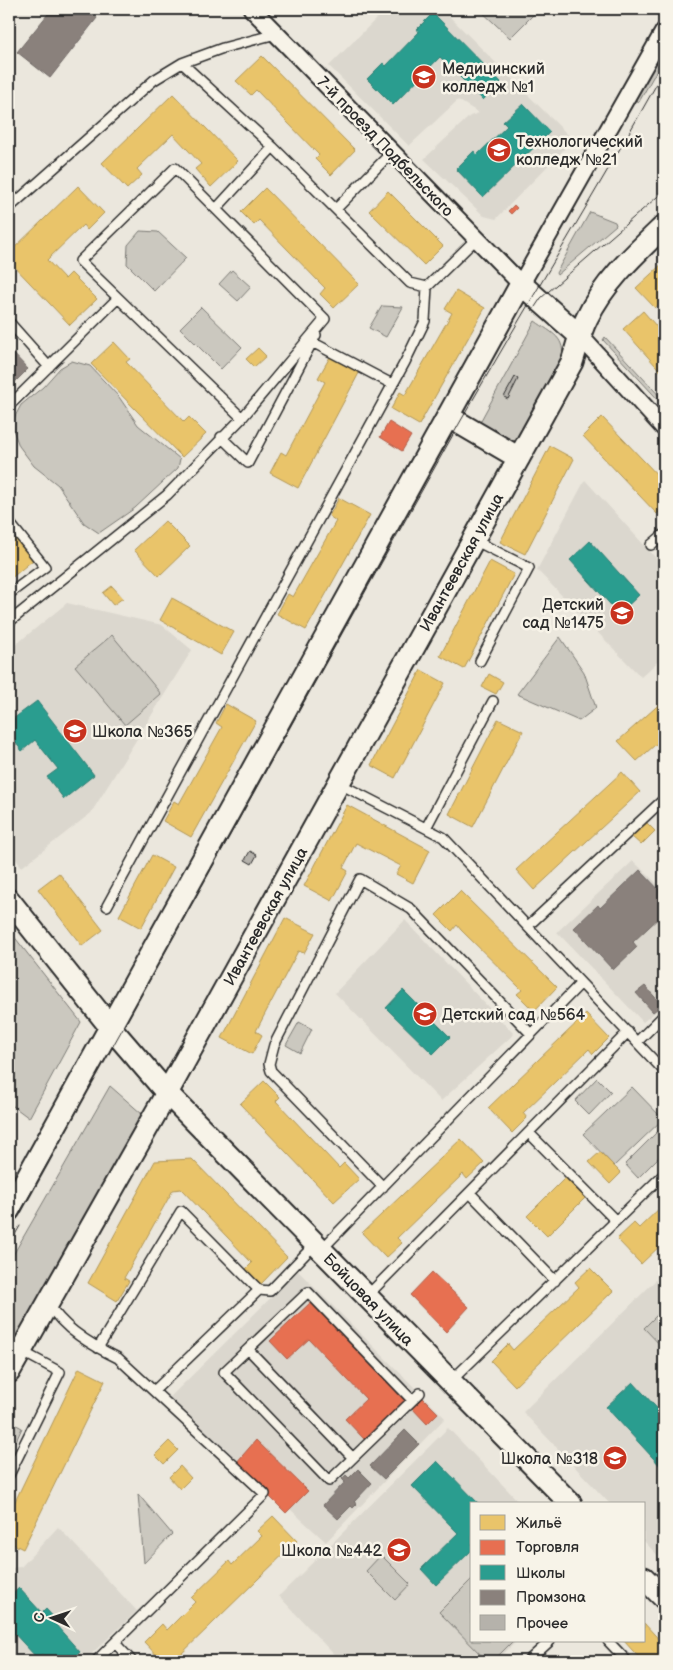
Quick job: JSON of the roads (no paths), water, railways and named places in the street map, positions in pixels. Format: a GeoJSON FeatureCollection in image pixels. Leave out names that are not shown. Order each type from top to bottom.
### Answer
{"type":"FeatureCollection","features":[{"type":"Feature","properties":{"kind":"street","name":"7-й проезд Подбельского"},"geometry":{"type":"LineString","coordinates":[[256,10],[276,34],[521,284]]}},
{"type":"Feature","properties":{"kind":"street"},"geometry":{"type":"LineString","coordinates":[[9,1210],[521,284],[664,31]]}},
{"type":"Feature","properties":{"kind":"street","name":"Ивантеевская улица"},"geometry":{"type":"LineString","coordinates":[[9,1372],[167,1093],[572,362],[587,317],[601,294],[640,249],[664,226]]}},
{"type":"Feature","properties":{"kind":"street"},"geometry":{"type":"LineString","coordinates":[[521,284],[581,337],[664,428]]}},
{"type":"Feature","properties":{"kind":"street"},"geometry":{"type":"LineString","coordinates":[[449,417],[519,458]]}},
{"type":"Feature","properties":{"kind":"street","name":"Бойцовая улица"},"geometry":{"type":"LineString","coordinates":[[9,900],[111,1028],[167,1093],[569,1502]]}},
{"type":"Feature","properties":{"kind":"street"},"geometry":{"type":"LineString","coordinates":[[646,1580],[664,1598]]}},
{"type":"Feature","properties":{"kind":"lane"},"geometry":{"type":"LineString","coordinates":[[9,208],[154,80],[182,63],[223,48],[276,34]]}},
{"type":"Feature","properties":{"kind":"lane"},"geometry":{"type":"LineString","coordinates":[[182,63],[273,147],[410,283],[427,287]]}},
{"type":"Feature","properties":{"kind":"lane"},"geometry":{"type":"LineString","coordinates":[[216,209],[273,147]]}},
{"type":"Feature","properties":{"kind":"lane"},"geometry":{"type":"LineString","coordinates":[[336,209],[392,152]]}},
{"type":"Feature","properties":{"kind":"lane"},"geometry":{"type":"LineString","coordinates":[[242,418],[80,261],[175,168],[325,319]]}},
{"type":"Feature","properties":{"kind":"lane"},"geometry":{"type":"LineString","coordinates":[[107,906],[425,321],[427,287],[476,239]]}},
{"type":"Feature","properties":{"kind":"lane"},"geometry":{"type":"LineString","coordinates":[[9,406],[118,298]]}},
{"type":"Feature","properties":{"kind":"lane"},"geometry":{"type":"LineString","coordinates":[[221,437],[248,463],[325,319]]}},
{"type":"Feature","properties":{"kind":"lane"},"geometry":{"type":"LineString","coordinates":[[9,622],[167,495],[221,437],[242,418],[325,319]]}},
{"type":"Feature","properties":{"kind":"lane"},"geometry":{"type":"LineString","coordinates":[[9,322],[49,367]]}},
{"type":"Feature","properties":{"kind":"lane"},"geometry":{"type":"LineString","coordinates":[[312,342],[392,384]]}},
{"type":"Feature","properties":{"kind":"lane"},"geometry":{"type":"LineString","coordinates":[[9,522],[45,567],[9,594]]}},
{"type":"Feature","properties":{"kind":"lane"},"geometry":{"type":"LineString","coordinates":[[651,545],[664,534]]}},
{"type":"Feature","properties":{"kind":"lane"},"geometry":{"type":"LineString","coordinates":[[474,540],[529,568],[480,661]]}},
{"type":"Feature","properties":{"kind":"lane"},"geometry":{"type":"LineString","coordinates":[[426,828],[493,701]]}},
{"type":"Feature","properties":{"kind":"lane"},"geometry":{"type":"LineString","coordinates":[[338,783],[443,837],[664,1071]]}},
{"type":"Feature","properties":{"kind":"lane"},"geometry":{"type":"LineString","coordinates":[[528,926],[664,799]]}},
{"type":"Feature","properties":{"kind":"lane"},"geometry":{"type":"LineString","coordinates":[[383,1187],[271,1071],[269,1064],[274,1045],[360,879],[411,909],[531,1034]]}},
{"type":"Feature","properties":{"kind":"lane"},"geometry":{"type":"LineString","coordinates":[[98,1348],[182,1211],[258,1290],[270,1291],[383,1187],[581,983]]}},
{"type":"Feature","properties":{"kind":"lane"},"geometry":{"type":"LineString","coordinates":[[637,1042],[664,1015]]}},
{"type":"Feature","properties":{"kind":"lane"},"geometry":{"type":"LineString","coordinates":[[366,1297],[628,1032]]}},
{"type":"Feature","properties":{"kind":"lane"},"geometry":{"type":"LineString","coordinates":[[529,1132],[616,1221]]}},
{"type":"Feature","properties":{"kind":"lane"},"geometry":{"type":"LineString","coordinates":[[450,1382],[664,1174]]}},
{"type":"Feature","properties":{"kind":"lane"},"geometry":{"type":"LineString","coordinates":[[470,1193],[556,1281]]}},
{"type":"Feature","properties":{"kind":"lane"},"geometry":{"type":"LineString","coordinates":[[154,1391],[258,1290]]}},
{"type":"Feature","properties":{"kind":"lane"},"geometry":{"type":"LineString","coordinates":[[412,1400],[308,1292],[224,1372],[329,1481],[420,1393]]}},
{"type":"Feature","properties":{"kind":"lane"},"geometry":{"type":"LineString","coordinates":[[48,1302],[56,1317],[98,1348],[118,1358],[265,1494],[96,1661]]}},
{"type":"Feature","properties":{"kind":"lane"},"geometry":{"type":"LineString","coordinates":[[248,1349],[352,1458]]}},
{"type":"Feature","properties":{"kind":"lane"},"geometry":{"type":"LineString","coordinates":[[9,1475],[60,1372],[21,1351]]}},
{"type":"Feature","properties":{"kind":"lane"},"geometry":{"type":"LineString","coordinates":[[528,1661],[549,1642]]}},
{"type":"Feature","properties":{"kind":"lane"},"geometry":{"type":"LineString","coordinates":[[609,1642],[627,1661]]}},
{"type":"Feature","properties":{"kind":"lane"},"geometry":{"type":"LineString","coordinates":[[115,1643],[132,1661]]}},
{"type":"Feature","properties":{"kind":"tram line"},"geometry":{"type":"LineString","coordinates":[[9,1232],[459,424],[664,71]]}},
{"type":"Feature","properties":{"kind":"tram line"},"geometry":{"type":"LineString","coordinates":[[533,310],[541,298],[664,191]]}},
{"type":"Feature","properties":{"kind":"tram line"},"geometry":{"type":"LineString","coordinates":[[9,1245],[20,1226]]}},
{"type":"Feature","properties":{"kind":"place","name":"Медицинский колледж №1"},"geometry":{"type":"Point","coordinates":[424,77]}},
{"type":"Feature","properties":{"kind":"place","name":"Технологический колледж №21"},"geometry":{"type":"Point","coordinates":[499,150]}},
{"type":"Feature","properties":{"kind":"place","name":"Детский сад №1475"},"geometry":{"type":"Point","coordinates":[622,613]}},
{"type":"Feature","properties":{"kind":"place","name":"Школа №365"},"geometry":{"type":"Point","coordinates":[75,731]}},
{"type":"Feature","properties":{"kind":"place","name":"Детский сад №564"},"geometry":{"type":"Point","coordinates":[425,1014]}},
{"type":"Feature","properties":{"kind":"place","name":"Школа №318"},"geometry":{"type":"Point","coordinates":[615,1458]}},
{"type":"Feature","properties":{"kind":"place","name":"Школа №442"},"geometry":{"type":"Point","coordinates":[399,1550]}}]}
